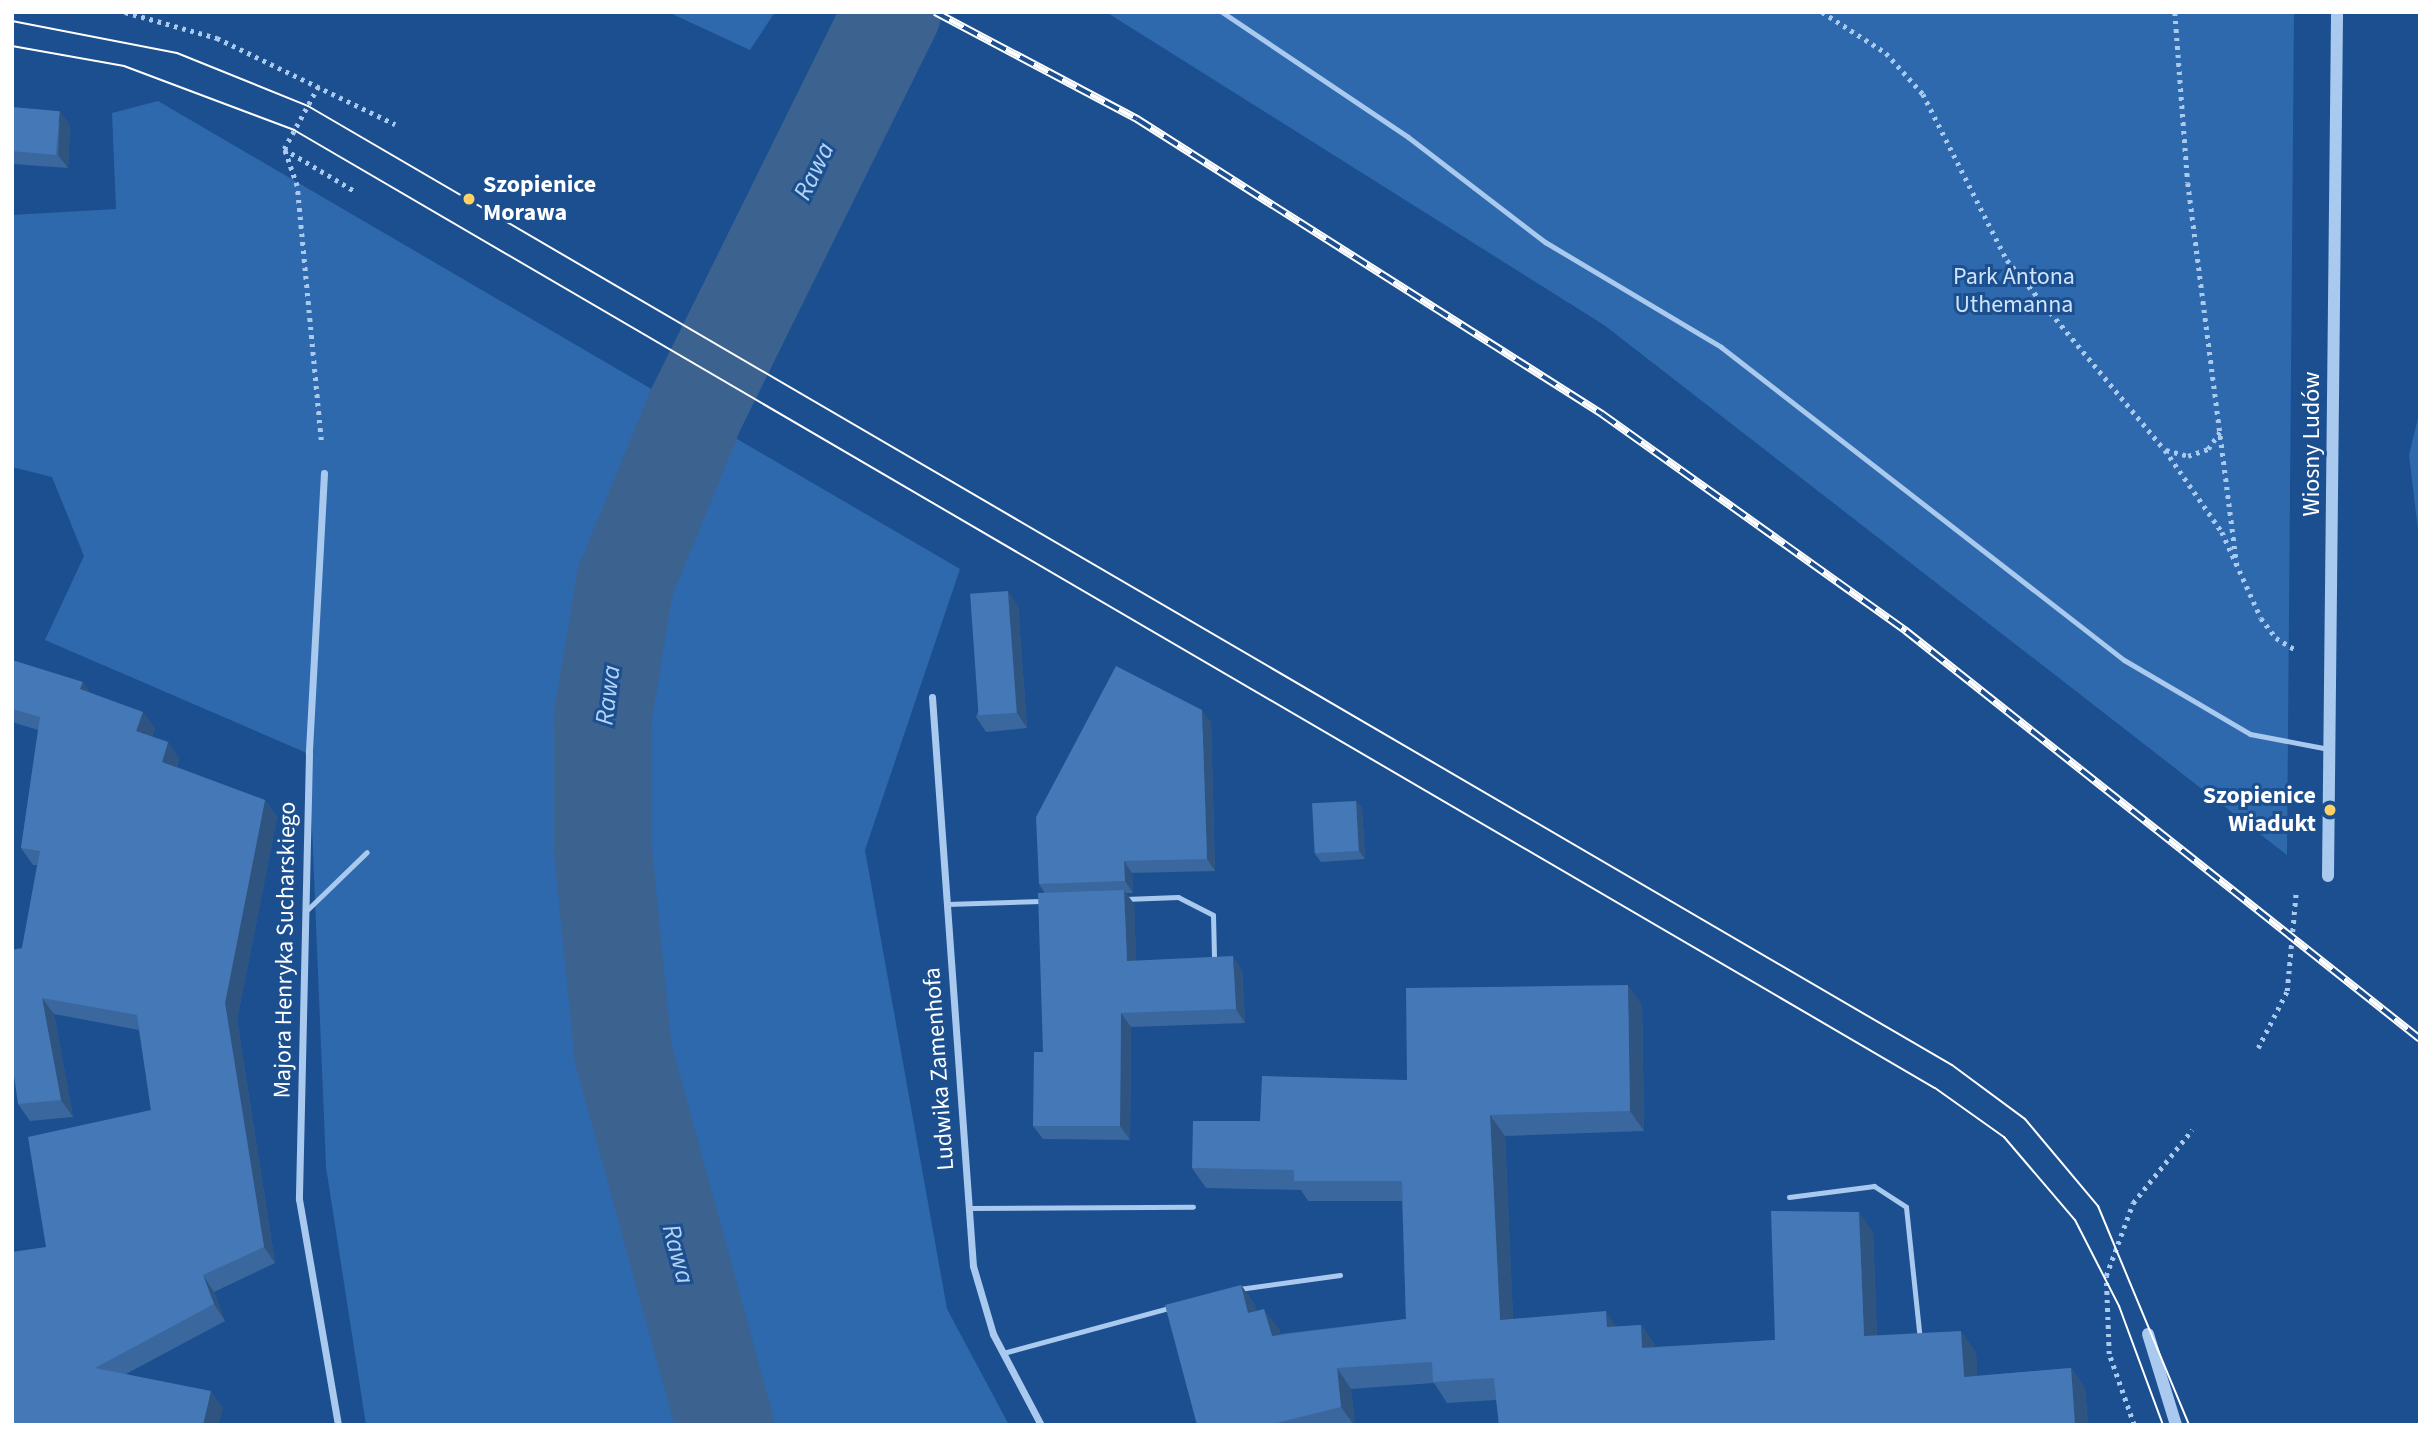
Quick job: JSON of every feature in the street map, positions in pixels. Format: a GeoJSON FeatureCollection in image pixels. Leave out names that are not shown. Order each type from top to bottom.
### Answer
{"type":"FeatureCollection","features":[{"type":"Feature","properties":{"kind":"street","name":"Wiosny Ludów"},"geometry":{"type":"LineString","coordinates":[[2328,876],[2332,750],[2337,12]]}},
{"type":"Feature","properties":{"kind":"street","name":"Majora Henryka Sucharskiego"},"geometry":{"type":"LineString","coordinates":[[324,473],[305,912],[299,1199],[338,1425]]}},
{"type":"Feature","properties":{"kind":"street","name":"Ludwika Zamenhofa"},"geometry":{"type":"LineString","coordinates":[[932,697],[973,1266],[1003,1353],[1041,1425]]}},
{"type":"Feature","properties":{"kind":"street"},"geometry":{"type":"LineString","coordinates":[[2148,1334],[2176,1425]]}},
{"type":"Feature","properties":{"kind":"lane"},"geometry":{"type":"LineString","coordinates":[[1222,12],[1408,137],[1545,242],[1721,347],[2124,660],[2250,734],[2332,750]]}},
{"type":"Feature","properties":{"kind":"lane"},"geometry":{"type":"LineString","coordinates":[[305,912],[367,852]]}},
{"type":"Feature","properties":{"kind":"lane"},"geometry":{"type":"LineString","coordinates":[[1110,899],[1178,897],[1213,915],[1214,957]]}},
{"type":"Feature","properties":{"kind":"lane"},"geometry":{"type":"LineString","coordinates":[[947,904],[1056,901]]}},
{"type":"Feature","properties":{"kind":"lane"},"geometry":{"type":"LineString","coordinates":[[1789,1198],[1874,1186],[1906,1207],[1920,1343]]}},
{"type":"Feature","properties":{"kind":"lane"},"geometry":{"type":"LineString","coordinates":[[969,1208],[1193,1207]]}},
{"type":"Feature","properties":{"kind":"lane"},"geometry":{"type":"LineString","coordinates":[[1229,1291],[1269,1280],[1340,1275]]}},
{"type":"Feature","properties":{"kind":"lane"},"geometry":{"type":"LineString","coordinates":[[1003,1353],[1176,1306]]}},
{"type":"Feature","properties":{"kind":"path"},"geometry":{"type":"LineString","coordinates":[[125,12],[217,38],[320,83],[395,124]]}},
{"type":"Feature","properties":{"kind":"path"},"geometry":{"type":"LineString","coordinates":[[1822,12],[1886,53],[1923,94],[2007,260],[2165,450],[2222,532],[2240,577],[2276,638],[2300,652]]}},
{"type":"Feature","properties":{"kind":"path"},"geometry":{"type":"LineString","coordinates":[[2175,12],[2188,183],[2240,577]]}},
{"type":"Feature","properties":{"kind":"path"},"geometry":{"type":"LineString","coordinates":[[320,83],[284,149],[297,186],[324,473]]}},
{"type":"Feature","properties":{"kind":"path"},"geometry":{"type":"LineString","coordinates":[[284,149],[356,192]]}},
{"type":"Feature","properties":{"kind":"path"},"geometry":{"type":"LineString","coordinates":[[2165,450],[2188,456],[2208,449],[2221,431]]}},
{"type":"Feature","properties":{"kind":"path"},"geometry":{"type":"LineString","coordinates":[[2258,1048],[2287,991],[2296,884]]}},
{"type":"Feature","properties":{"kind":"path"},"geometry":{"type":"LineString","coordinates":[[2134,1425],[2109,1354],[2106,1276],[2133,1203],[2192,1130]]}},
{"type":"Feature","properties":{"kind":"green space"},"geometry":{"type":"Polygon","coordinates":[[[668,12],[775,12],[750,50],[668,12]]]}},
{"type":"Feature","properties":{"kind":"green space","name":"Park Antona Uthemanna"},"geometry":{"type":"Polygon","coordinates":[[[1106,12],[2294,12],[2287,855],[1604,325],[1106,12]]]}},
{"type":"Feature","properties":{"kind":"green space"},"geometry":{"type":"Polygon","coordinates":[[[158,101],[960,569],[865,850],[947,1309],[1009,1425],[366,1425],[326,1167],[309,754],[45,640],[84,556],[52,477],[12,467],[12,215],[116,209],[112,113],[158,101]]]}},
{"type":"Feature","properties":{"kind":"green space"},"geometry":{"type":"Polygon","coordinates":[[[2420,410],[2420,546],[2409,455],[2420,410]]]}},
{"type":"Feature","properties":{"kind":"building"},"geometry":{"type":"Polygon","coordinates":[[[12,107],[60,111],[56,155],[12,151],[12,107]]]}},
{"type":"Feature","properties":{"kind":"building"},"geometry":{"type":"Polygon","coordinates":[[[1008,591],[1017,713],[979,715],[970,594],[1008,591]]]}},
{"type":"Feature","properties":{"kind":"building"},"geometry":{"type":"Polygon","coordinates":[[[12,660],[83,682],[80,689],[143,712],[136,731],[168,742],[162,762],[265,800],[225,1003],[264,1247],[203,1275],[214,1304],[95,1368],[211,1391],[203,1425],[12,1425],[12,1252],[46,1247],[28,1137],[151,1110],[137,1015],[42,998],[61,1100],[18,1104],[12,1061],[12,950],[22,948],[40,851],[21,848],[40,717],[12,709],[12,660]]]}},
{"type":"Feature","properties":{"kind":"building"},"geometry":{"type":"Polygon","coordinates":[[[1116,666],[1202,710],[1207,859],[1124,861],[1125,881],[1039,884],[1036,817],[1116,666]]]}},
{"type":"Feature","properties":{"kind":"building"},"geometry":{"type":"Polygon","coordinates":[[[1356,801],[1359,851],[1315,853],[1312,803],[1356,801]]]}},
{"type":"Feature","properties":{"kind":"building"},"geometry":{"type":"Polygon","coordinates":[[[1124,890],[1127,961],[1233,956],[1236,1009],[1121,1013],[1120,1126],[1033,1126],[1034,1052],[1043,1052],[1038,893],[1124,890]]]}},
{"type":"Feature","properties":{"kind":"building"},"geometry":{"type":"Polygon","coordinates":[[[1628,985],[1630,1111],[1490,1115],[1500,1320],[1606,1311],[1607,1327],[1641,1325],[1642,1348],[1775,1340],[1771,1211],[1859,1212],[1864,1336],[1961,1331],[1964,1377],[2071,1368],[2075,1425],[1499,1425],[1494,1378],[1433,1382],[1432,1362],[1337,1368],[1341,1407],[1268,1425],[1197,1425],[1165,1305],[1241,1285],[1248,1313],[1264,1309],[1272,1336],[1406,1319],[1402,1181],[1294,1181],[1294,1170],[1192,1168],[1193,1121],[1260,1121],[1262,1076],[1407,1080],[1406,988],[1628,985]]]}},
{"type":"Feature","properties":{"kind":"waterway","name":"Rawa"},"geometry":{"type":"LineString","coordinates":[[725,1425],[623,1051],[603,849],[603,715],[625,582],[695,411],[892,12]]}},
{"type":"Feature","properties":{"kind":"tram line"},"geometry":{"type":"LineString","coordinates":[[12,21],[177,53],[308,106],[1952,1065],[2025,1119],[2098,1206],[2189,1425]]}},
{"type":"Feature","properties":{"kind":"tram line"},"geometry":{"type":"LineString","coordinates":[[12,46],[124,66],[294,130],[1935,1088],[2004,1137],[2075,1220],[2119,1306],[2163,1425]]}},
{"type":"Feature","properties":{"kind":"railway"},"geometry":{"type":"LineString","coordinates":[[935,12],[1137,119],[1602,414],[1906,631],[2420,1039]]}},
{"type":"Feature","properties":{"kind":"place","name":"Szopienice Morawa"},"geometry":{"type":"Point","coordinates":[469,199]}},
{"type":"Feature","properties":{"kind":"place","name":"Szopienice Wiadukt"},"geometry":{"type":"Point","coordinates":[2330,810]}}]}
